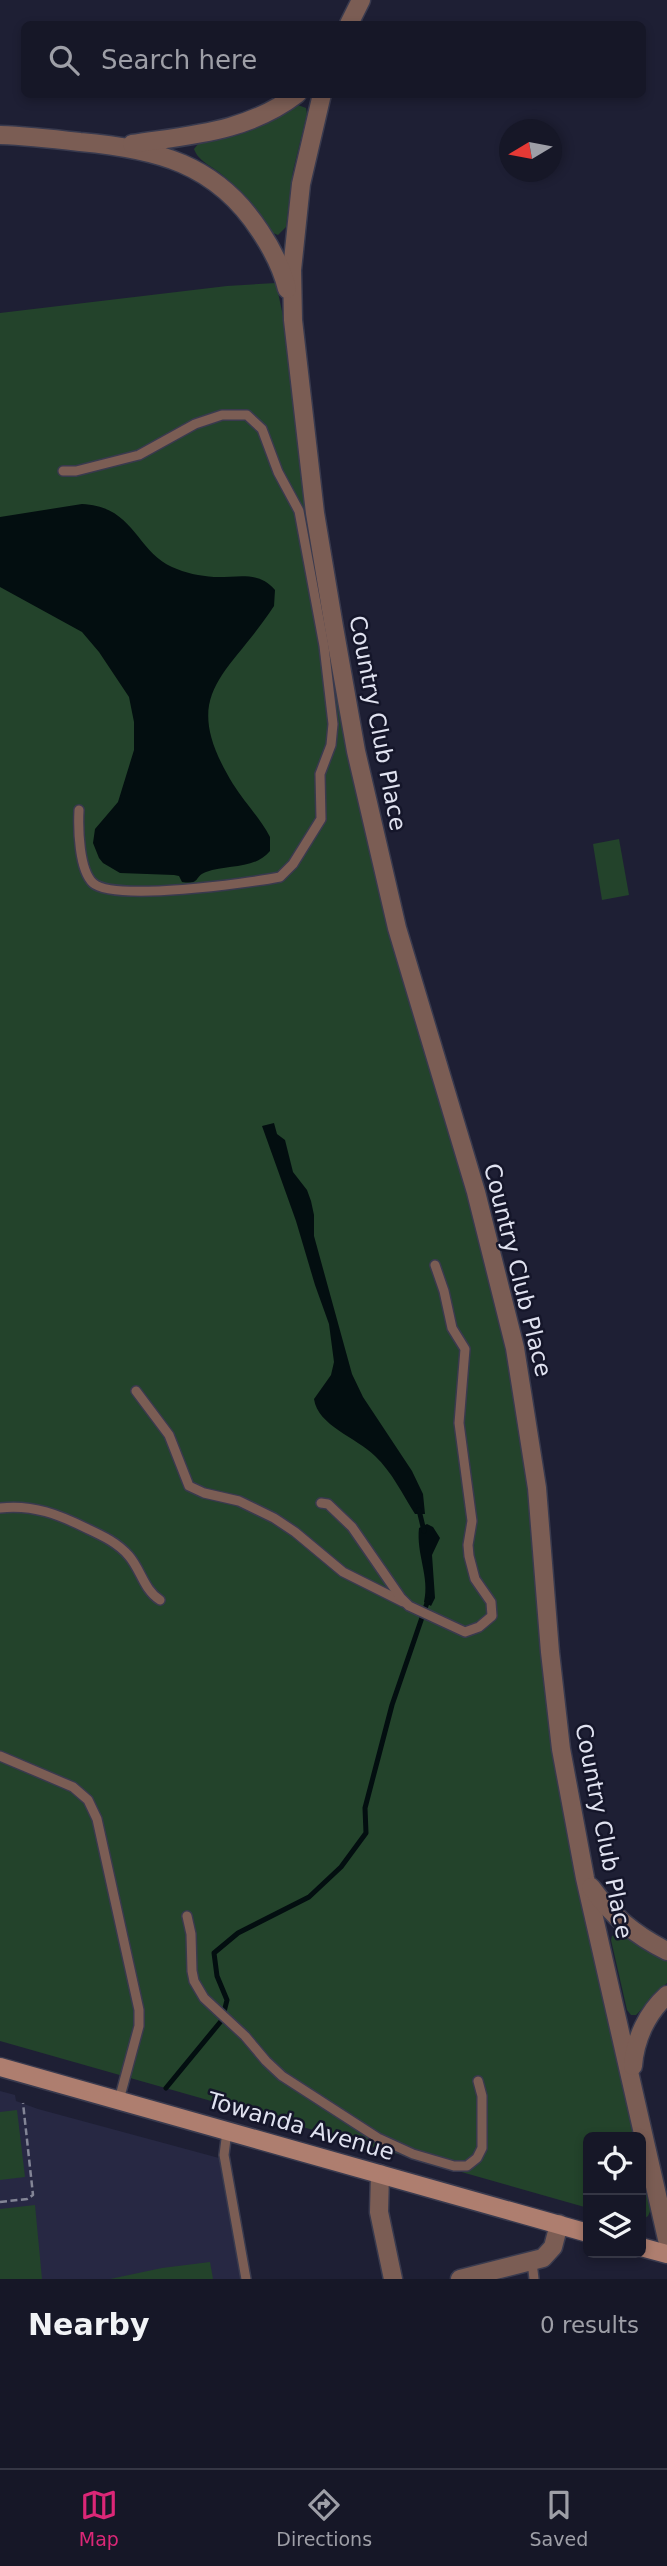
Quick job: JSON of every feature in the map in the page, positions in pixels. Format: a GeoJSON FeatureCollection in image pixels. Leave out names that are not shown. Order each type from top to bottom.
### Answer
{"type":"FeatureCollection","features":[{"type":"Feature","properties":{"kind":"main road","name":"Towanda Avenue"},"geometry":{"type":"LineString","coordinates":[[0,2067],[583,2231]]}},
{"type":"Feature","properties":{"kind":"main road"},"geometry":{"type":"LineString","coordinates":[[646,2248],[667,2254]]}},
{"type":"Feature","properties":{"kind":"street"},"geometry":{"type":"LineString","coordinates":[[350,21],[361,0]]}},
{"type":"Feature","properties":{"kind":"street","name":"Country Club Place"},"geometry":{"type":"LineString","coordinates":[[123,146],[234,128],[261,117],[291,98]]}},
{"type":"Feature","properties":{"kind":"street","name":"Country Club Place"},"geometry":{"type":"LineString","coordinates":[[321,98],[301,184],[292,270],[296,360],[320,542],[341,670],[373,828],[397,928],[476,1192],[516,1355],[537,1488],[561,1749],[585,1878],[667,2238]]}},
{"type":"Feature","properties":{"kind":"street","name":"Country Club Place"},"geometry":{"type":"LineString","coordinates":[[0,135],[123,146],[175,159],[213,179],[254,221],[275,257],[286,285],[293,320]]}},
{"type":"Feature","properties":{"kind":"street"},"geometry":{"type":"LineString","coordinates":[[585,1878],[618,1920],[667,1951]]}},
{"type":"Feature","properties":{"kind":"street"},"geometry":{"type":"LineString","coordinates":[[631,2078],[637,2041],[649,2016],[667,1995]]}},
{"type":"Feature","properties":{"kind":"street"},"geometry":{"type":"LineString","coordinates":[[380,2174],[379,2212],[393,2279]]}},
{"type":"Feature","properties":{"kind":"street"},"geometry":{"type":"LineString","coordinates":[[460,2279],[533,2271],[553,2247],[559,2224]]}},
{"type":"Feature","properties":{"kind":"lane"},"geometry":{"type":"LineString","coordinates":[[63,471],[76,471],[139,455],[195,424],[222,415],[247,415],[257,422],[299,511],[320,626],[333,724],[331,745],[320,774],[321,819],[293,864],[280,877],[175,889],[116,891],[102,888],[91,881],[85,869],[80,841],[79,810]]}},
{"type":"Feature","properties":{"kind":"lane"},"geometry":{"type":"LineString","coordinates":[[136,1391],[170,1435],[189,1486],[204,1493],[239,1501],[274,1518],[343,1572],[465,1632],[488,1622],[493,1610],[491,1602],[475,1579],[469,1556],[472,1521],[459,1423],[465,1349],[452,1328],[435,1265]]}},
{"type":"Feature","properties":{"kind":"lane"},"geometry":{"type":"LineString","coordinates":[[321,1503],[328,1504],[352,1527],[408,1604]]}},
{"type":"Feature","properties":{"kind":"lane"},"geometry":{"type":"LineString","coordinates":[[0,1508],[48,1511],[73,1520],[105,1537],[127,1553],[152,1595],[160,1600]]}},
{"type":"Feature","properties":{"kind":"lane"},"geometry":{"type":"LineString","coordinates":[[0,1756],[73,1787],[88,1800],[97,1819],[139,2010],[139,2026],[119,2100]]}},
{"type":"Feature","properties":{"kind":"lane"},"geometry":{"type":"LineString","coordinates":[[187,1916],[190,1924],[194,1981],[204,1998],[282,2076],[398,2149],[454,2166],[471,2164],[482,2148],[482,2096],[478,2081]]}},
{"type":"Feature","properties":{"kind":"lane"},"geometry":{"type":"LineString","coordinates":[[227,2131],[224,2155],[246,2279]]}},
{"type":"Feature","properties":{"kind":"path"},"geometry":{"type":"LineString","coordinates":[[0,2202],[27,2199],[33,2195],[23,2103]]}},
{"type":"Feature","properties":{"kind":"shaded area"},"geometry":{"type":"Polygon","coordinates":[[[82,504],[113,512],[133,530],[150,551],[172,567],[203,576],[254,577],[275,590],[274,606],[226,670],[215,688],[209,706],[209,728],[217,753],[233,784],[270,837],[270,851],[264,857],[249,864],[206,872],[188,883],[182,882],[179,876],[174,875],[120,873],[99,858],[93,843],[95,829],[118,802],[134,750],[134,722],[129,697],[82,632],[0,587],[0,517],[82,504]]]}},
{"type":"Feature","properties":{"kind":"shaded area"},"geometry":{"type":"Polygon","coordinates":[[[274,1123],[277,1134],[285,1140],[293,1172],[307,1190],[311,1201],[314,1236],[352,1374],[363,1397],[412,1471],[423,1494],[425,1514],[415,1514],[381,1462],[330,1424],[317,1408],[314,1399],[331,1375],[334,1362],[329,1324],[262,1126],[274,1123]]]}},
{"type":"Feature","properties":{"kind":"shaded area"},"geometry":{"type":"Polygon","coordinates":[[[427,1524],[433,1527],[440,1538],[432,1555],[435,1598],[431,1606],[424,1602],[425,1584],[419,1547],[419,1528],[427,1524]]]}},
{"type":"Feature","properties":{"kind":"shaded area"},"geometry":{"type":"Polygon","coordinates":[[[0,2091],[15,2095],[16,2101],[38,2109],[219,2158],[241,2279],[0,2279],[0,2091]]]}},
{"type":"Feature","properties":{"kind":"green space"},"geometry":{"type":"Polygon","coordinates":[[[298,105],[306,108],[307,114],[293,171],[286,227],[278,235],[273,233],[239,190],[199,158],[194,149],[198,144],[238,135],[261,126],[298,105]]]}},
{"type":"Feature","properties":{"kind":"green space"},"geometry":{"type":"Polygon","coordinates":[[[276,283],[283,316],[304,494],[344,725],[381,898],[410,1006],[470,1203],[506,1345],[527,1477],[551,1747],[570,1851],[634,2132],[583,2132],[583,2207],[0,2041],[0,313],[227,286],[276,283]]]}},
{"type":"Feature","properties":{"kind":"green space"},"geometry":{"type":"Polygon","coordinates":[[[619,839],[629,895],[602,900],[593,844],[619,839]]]}},
{"type":"Feature","properties":{"kind":"green space"},"geometry":{"type":"Polygon","coordinates":[[[620,1933],[667,1958],[667,1983],[636,2015],[631,2015],[627,2010],[611,1940],[612,1936],[620,1933]]]}},
{"type":"Feature","properties":{"kind":"green space"},"geometry":{"type":"Polygon","coordinates":[[[17,2110],[25,2177],[0,2180],[0,2112],[17,2110]]]}},
{"type":"Feature","properties":{"kind":"green space"},"geometry":{"type":"Polygon","coordinates":[[[646,2186],[651,2209],[646,2217],[646,2186]]]}},
{"type":"Feature","properties":{"kind":"green space"},"geometry":{"type":"Polygon","coordinates":[[[35,2205],[42,2279],[0,2279],[0,2209],[35,2205]]]}},
{"type":"Feature","properties":{"kind":"green space"},"geometry":{"type":"Polygon","coordinates":[[[210,2262],[213,2279],[110,2279],[162,2268],[210,2262]]]}},
{"type":"Feature","properties":{"kind":"waterway"},"geometry":{"type":"LineString","coordinates":[[419,1510],[424,1531]]}},
{"type":"Feature","properties":{"kind":"waterway"},"geometry":{"type":"LineString","coordinates":[[166,2088],[222,2020],[227,2000],[217,1976],[214,1953],[238,1933],[309,1897],[341,1867],[366,1833],[365,1808],[392,1705],[428,1600]]}}]}
